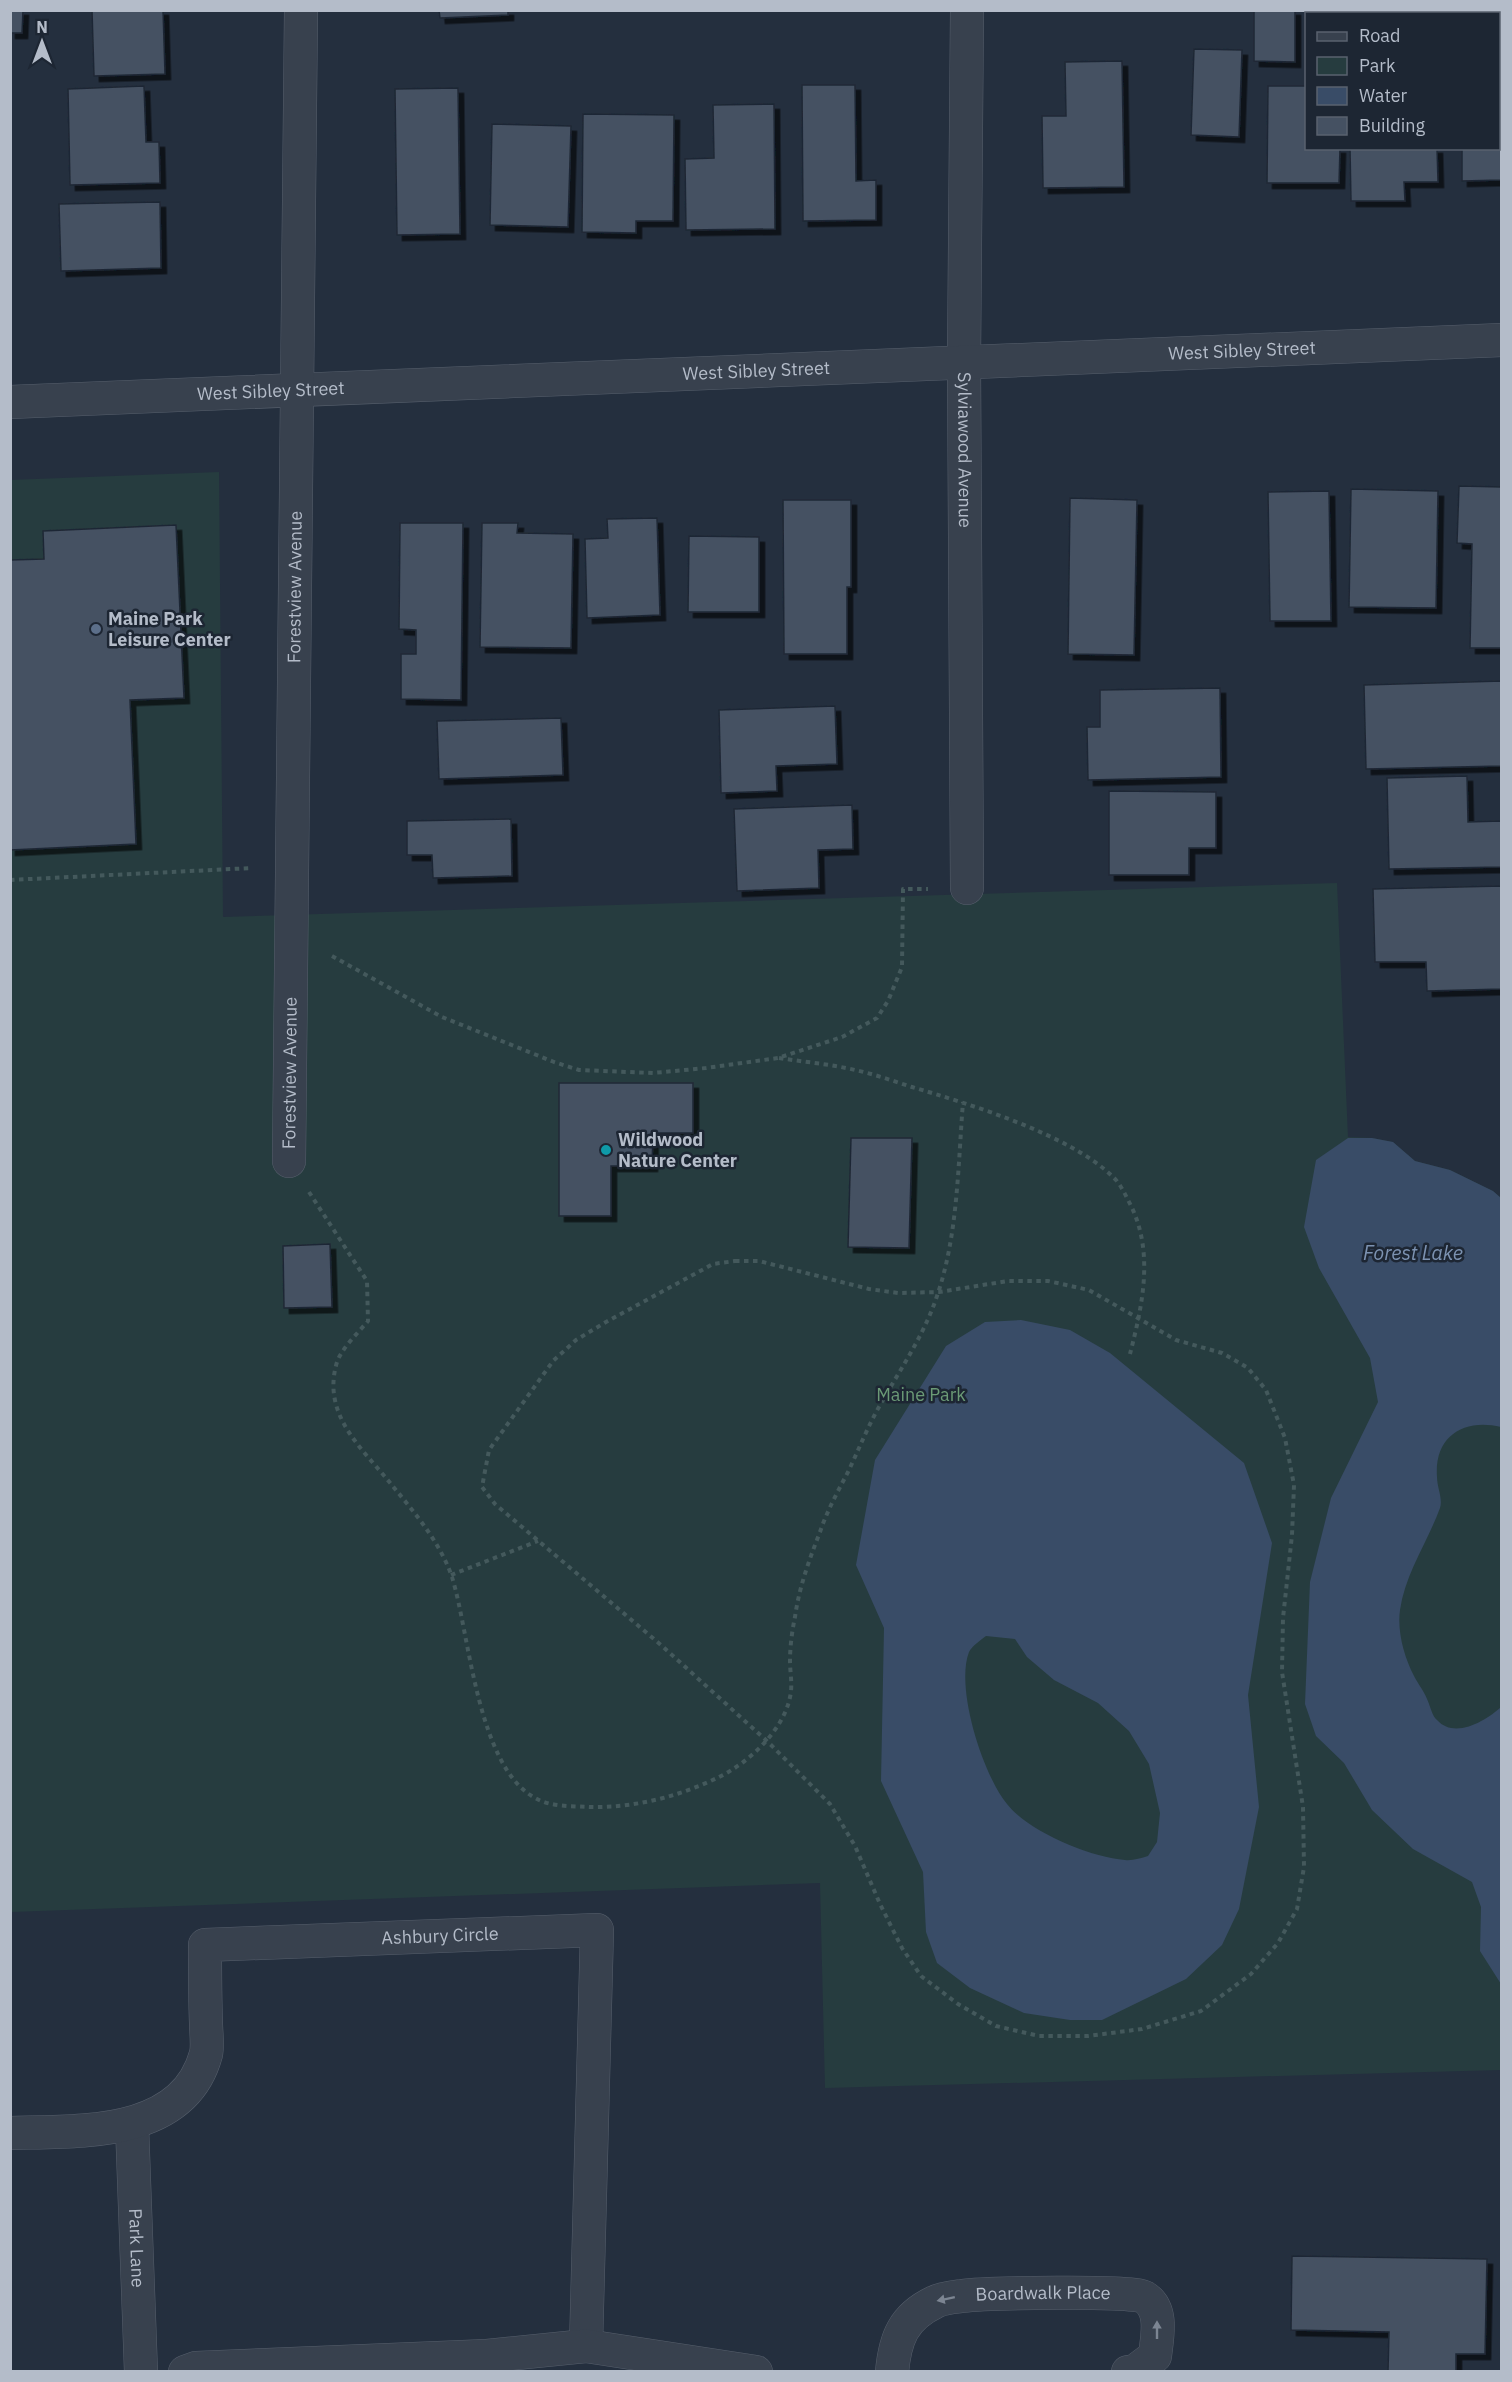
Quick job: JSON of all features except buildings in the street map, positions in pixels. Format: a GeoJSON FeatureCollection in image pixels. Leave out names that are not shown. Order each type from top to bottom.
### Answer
{"type":"FeatureCollection","features":[{"type":"Feature","properties":{"kind":"street","name":"Forestview Avenue"},"geometry":{"type":"LineString","coordinates":[[289,1161],[301,10]]}},
{"type":"Feature","properties":{"kind":"street","name":"Sylviawood Avenue"},"geometry":{"type":"LineString","coordinates":[[967,10],[964,362],[967,888]]}},
{"type":"Feature","properties":{"kind":"street","name":"West Sibley Street"},"geometry":{"type":"LineString","coordinates":[[10,402],[1502,340]]}},
{"type":"Feature","properties":{"kind":"street","name":"Ashbury Circle"},"geometry":{"type":"LineString","coordinates":[[10,2133],[89,2131],[132,2125],[165,2108],[191,2088],[206,2053],[205,1945],[597,1930],[586,2346]]}},
{"type":"Feature","properties":{"kind":"street","name":"Park Lane"},"geometry":{"type":"LineString","coordinates":[[132,2125],[141,2372]]}},
{"type":"Feature","properties":{"kind":"street","name":"Boardwalk Place"},"geometry":{"type":"LineString","coordinates":[[892,2372],[894,2351],[901,2331],[914,2316],[936,2301],[963,2295],[1117,2292],[1143,2295],[1155,2307],[1158,2329],[1155,2356],[1134,2371],[1128,2372]]}},
{"type":"Feature","properties":{"kind":"street"},"geometry":{"type":"LineString","coordinates":[[184,2372],[196,2368],[488,2356],[586,2346],[756,2372]]}},
{"type":"Feature","properties":{"kind":"path"},"geometry":{"type":"LineString","coordinates":[[10,880],[292,866]]}},
{"type":"Feature","properties":{"kind":"path"},"geometry":{"type":"LineString","coordinates":[[292,934],[442,1017],[554,1062],[579,1070],[653,1073],[778,1058],[842,1037],[877,1018],[888,1001],[902,967],[903,889],[967,888]]}},
{"type":"Feature","properties":{"kind":"path"},"geometry":{"type":"LineString","coordinates":[[778,1058],[855,1070],[963,1102],[1052,1138],[1088,1158],[1114,1177],[1129,1201],[1141,1231],[1145,1259],[1145,1288],[1130,1354]]}},
{"type":"Feature","properties":{"kind":"path"},"geometry":{"type":"LineString","coordinates":[[289,1161],[367,1281],[368,1321],[338,1359],[333,1389],[338,1411],[354,1443],[389,1481],[429,1531],[451,1575],[488,1729],[500,1760],[519,1785],[538,1800],[564,1806],[604,1807],[647,1803],[722,1776],[768,1742],[784,1716],[791,1692],[790,1658],[802,1582],[821,1528],[879,1408],[920,1339],[939,1292],[951,1237],[963,1102]]}},
{"type":"Feature","properties":{"kind":"path"},"geometry":{"type":"LineString","coordinates":[[759,1261],[898,1293],[939,1292],[1008,1281],[1048,1281],[1089,1290],[1176,1340],[1222,1353],[1248,1368],[1266,1390],[1285,1438],[1294,1485],[1292,1535],[1283,1618],[1282,1672],[1303,1807],[1304,1867],[1297,1910],[1278,1943],[1251,1974],[1201,2011],[1142,2029],[1088,2036],[1039,2036],[996,2026],[958,2004],[921,1976],[902,1948],[855,1846],[830,1804],[768,1742],[660,1645],[495,1504],[482,1487],[489,1450],[553,1361],[576,1340],[713,1263],[759,1261]]}},
{"type":"Feature","properties":{"kind":"path"},"geometry":{"type":"LineString","coordinates":[[451,1575],[538,1541]]}},
{"type":"Feature","properties":{"kind":"green space","name":"Maine Park"},"geometry":{"type":"Polygon","coordinates":[[[219,472],[223,917],[1337,883],[1348,1137],[1393,1142],[1415,1161],[1450,1170],[1493,1191],[1501,1198],[1501,2070],[825,2088],[820,1883],[11,1912],[10,480],[219,472]]]}},
{"type":"Feature","properties":{"kind":"water","name":"Forest Lake"},"geometry":{"type":"Polygon","coordinates":[[[1348,1138],[1372,1138],[1393,1142],[1415,1161],[1450,1170],[1493,1191],[1501,1198],[1501,1427],[1475,1425],[1454,1433],[1446,1441],[1437,1463],[1440,1508],[1407,1584],[1399,1618],[1400,1635],[1407,1661],[1437,1720],[1444,1726],[1461,1728],[1479,1722],[1501,1707],[1501,1984],[1480,1951],[1481,1907],[1472,1882],[1413,1849],[1372,1810],[1344,1763],[1316,1736],[1305,1704],[1310,1582],[1331,1498],[1378,1402],[1370,1358],[1319,1268],[1304,1227],[1316,1160],[1348,1138]]]}},
{"type":"Feature","properties":{"kind":"water"},"geometry":{"type":"Polygon","coordinates":[[[1021,1320],[1070,1330],[1110,1353],[1244,1463],[1272,1543],[1248,1695],[1259,1807],[1239,1909],[1222,1945],[1186,1979],[1102,2020],[1070,2020],[1024,2013],[970,1988],[937,1963],[926,1932],[923,1872],[881,1781],[884,1628],[856,1565],[875,1460],[946,1346],[985,1322],[1021,1320]],[[986,1636],[970,1650],[966,1668],[966,1687],[974,1731],[998,1791],[1017,1814],[1061,1841],[1111,1858],[1131,1860],[1148,1856],[1157,1842],[1160,1813],[1149,1764],[1129,1731],[1098,1703],[1054,1680],[1027,1657],[1015,1639],[986,1636]]]}},
{"type":"Feature","properties":{"kind":"place","name":"Maine Park Leisure Center"},"geometry":{"type":"Point","coordinates":[96,629]}},
{"type":"Feature","properties":{"kind":"place","name":"Wildwood Nature Center"},"geometry":{"type":"Point","coordinates":[606,1150]}}]}
